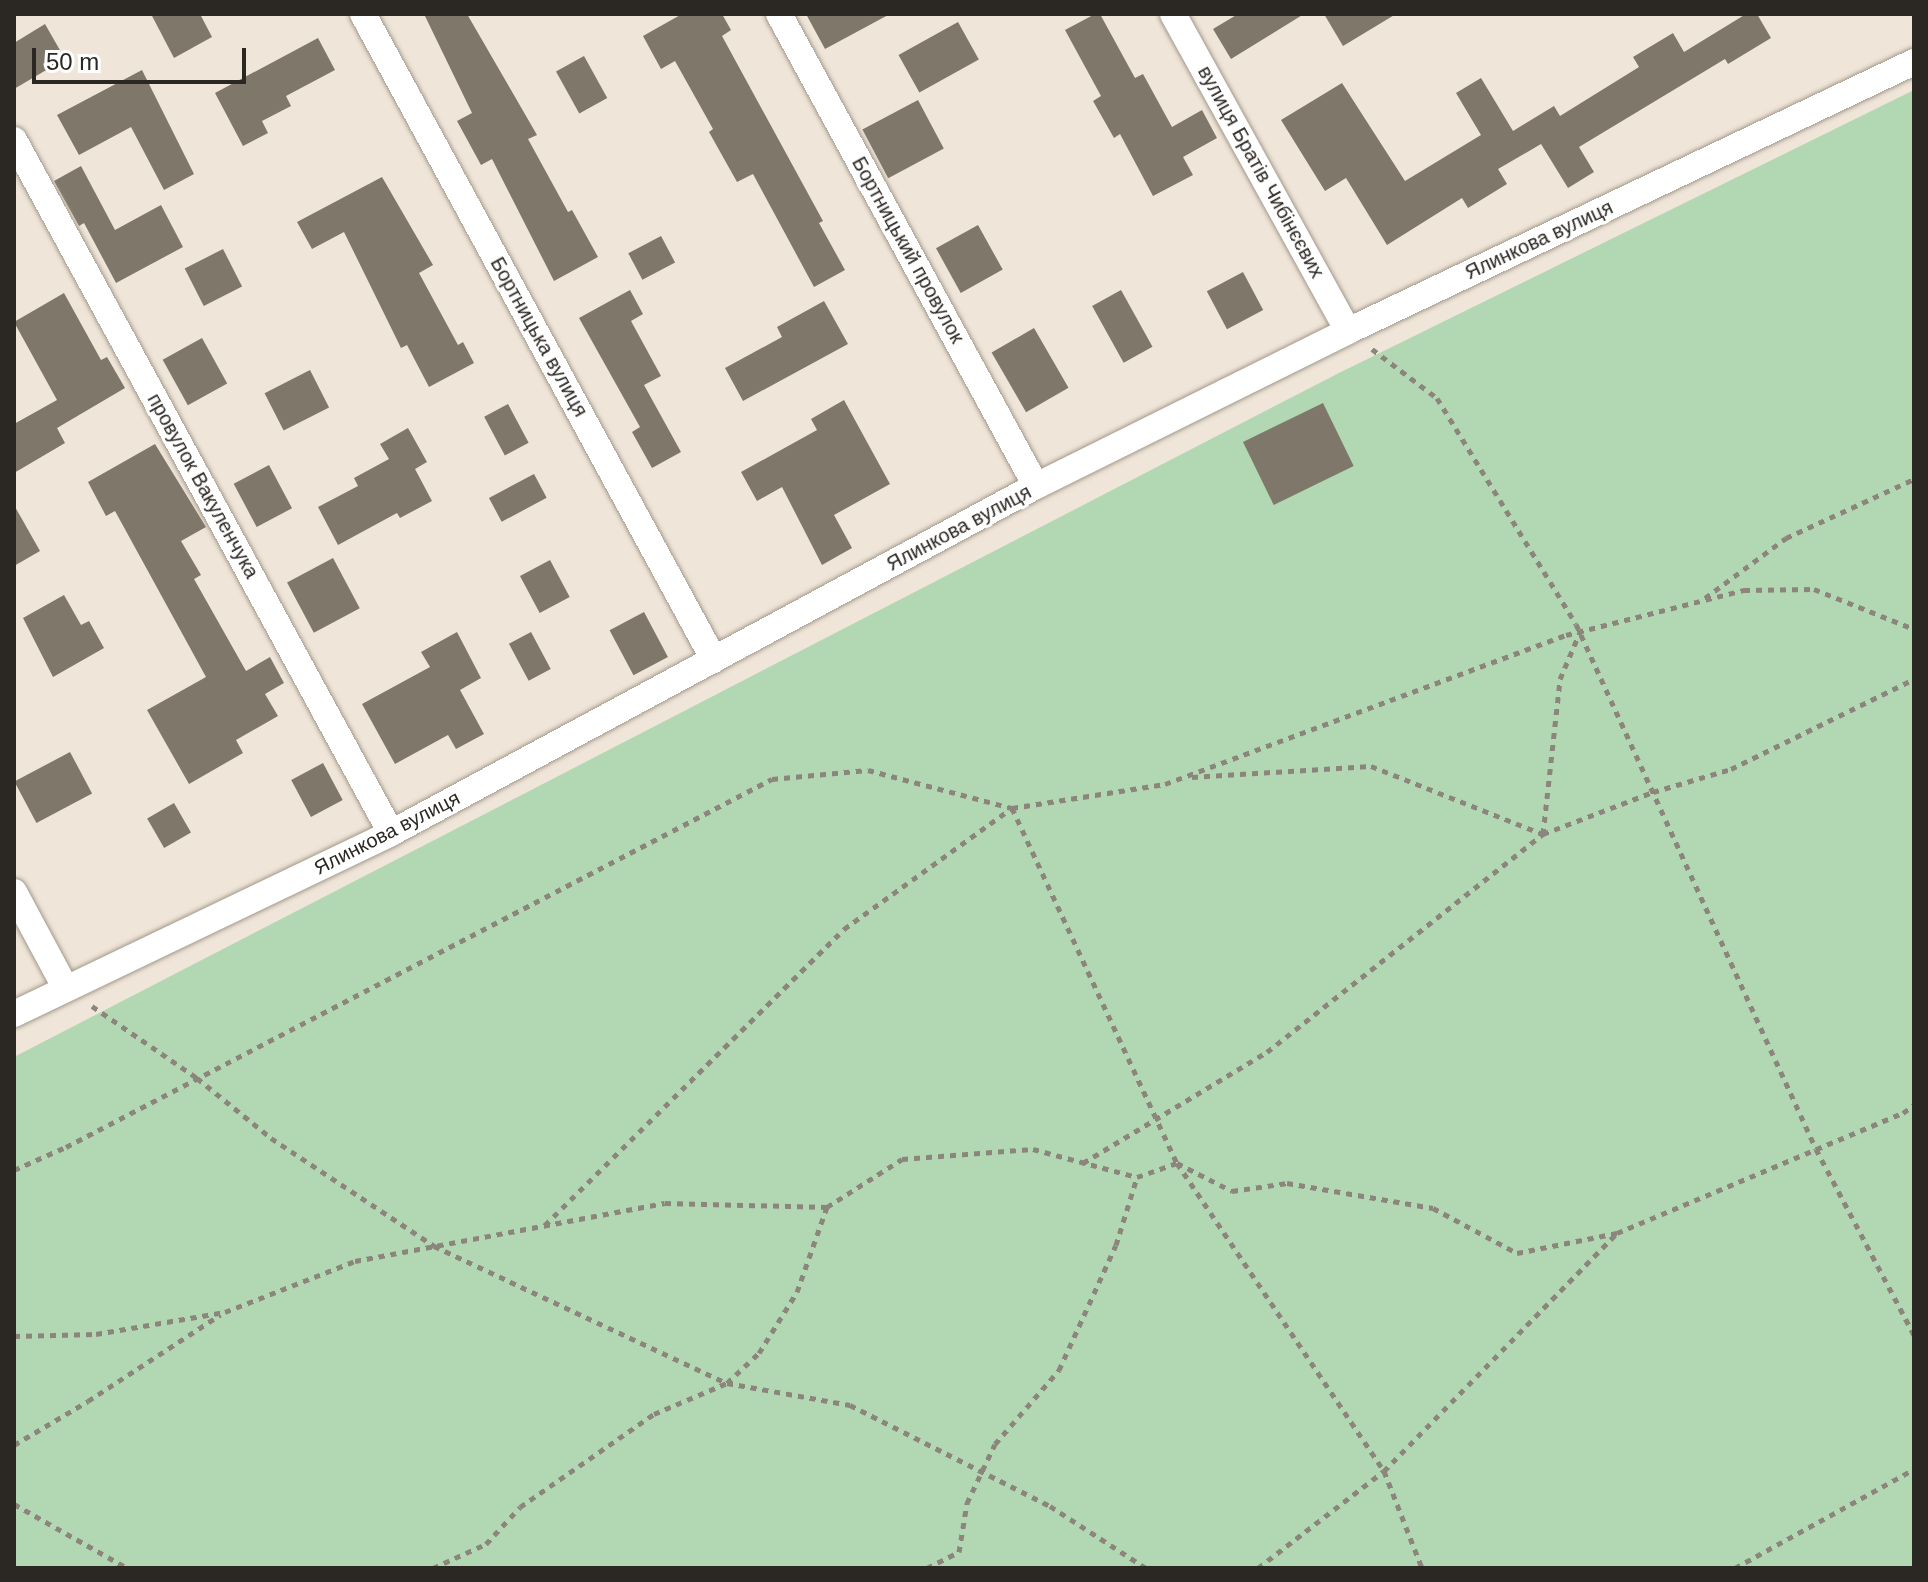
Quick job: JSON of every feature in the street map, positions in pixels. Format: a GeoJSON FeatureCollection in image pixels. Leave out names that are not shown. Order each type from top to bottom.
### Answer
{"type":"FeatureCollection","features":[{"type":"Feature","properties":{"kind":"street","name":"Бортницька вулиця"},"geometry":{"type":"LineString","coordinates":[[363,14],[714,660]]}},
{"type":"Feature","properties":{"kind":"street","name":"Бортницький провулок"},"geometry":{"type":"LineString","coordinates":[[779,14],[1036,486]]}},
{"type":"Feature","properties":{"kind":"street","name":"вулиця Братів Чибінєєвих"},"geometry":{"type":"LineString","coordinates":[[1173,14],[1348,331]]}},
{"type":"Feature","properties":{"kind":"street","name":"Ялинкова вулиця"},"geometry":{"type":"LineString","coordinates":[[14,1014],[391,833],[1036,486],[1348,331],[1914,62]]}},
{"type":"Feature","properties":{"kind":"street","name":"провулок Вакуленчука"},"geometry":{"type":"LineString","coordinates":[[14,140],[391,833]]}},
{"type":"Feature","properties":{"kind":"street"},"geometry":{"type":"LineString","coordinates":[[14,892],[65,987]]}},
{"type":"Feature","properties":{"kind":"path"},"geometry":{"type":"LineString","coordinates":[[1348,331],[1437,398],[1580,632],[1816,1149],[1914,1335]]}},
{"type":"Feature","properties":{"kind":"path"},"geometry":{"type":"LineString","coordinates":[[1701,601],[1786,538],[1914,479]]}},
{"type":"Feature","properties":{"kind":"path"},"geometry":{"type":"LineString","coordinates":[[14,1170],[772,779],[868,770],[1012,808],[1165,784],[1580,632],[1744,590],[1814,589],[1914,629]]}},
{"type":"Feature","properties":{"kind":"path"},"geometry":{"type":"LineString","coordinates":[[1543,834],[1560,679],[1580,632]]}},
{"type":"Feature","properties":{"kind":"path"},"geometry":{"type":"LineString","coordinates":[[1083,1163],[1267,1052],[1543,834],[1653,792],[1731,769],[1914,679]]}},
{"type":"Feature","properties":{"kind":"path"},"geometry":{"type":"LineString","coordinates":[[1183,778],[1371,766],[1543,834]]}},
{"type":"Feature","properties":{"kind":"path"},"geometry":{"type":"LineString","coordinates":[[1012,808],[1177,1163],[1384,1471],[1422,1568]]}},
{"type":"Feature","properties":{"kind":"path"},"geometry":{"type":"LineString","coordinates":[[545,1225],[844,929],[1012,808]]}},
{"type":"Feature","properties":{"kind":"path"},"geometry":{"type":"LineString","coordinates":[[65,987],[197,1078],[271,1138],[434,1246],[727,1383],[850,1405],[1050,1506],[1146,1568]]}},
{"type":"Feature","properties":{"kind":"path"},"geometry":{"type":"LineString","coordinates":[[14,1445],[225,1312],[355,1261],[665,1203],[827,1207],[902,1159],[1033,1149],[1137,1177],[1177,1163],[1232,1191],[1287,1183],[1433,1208],[1517,1253],[1617,1233],[1914,1105]]}},
{"type":"Feature","properties":{"kind":"path"},"geometry":{"type":"LineString","coordinates":[[927,1568],[959,1552],[967,1503],[995,1444],[1059,1370],[1116,1245],[1137,1177]]}},
{"type":"Feature","properties":{"kind":"path"},"geometry":{"type":"LineString","coordinates":[[433,1568],[486,1544],[520,1507],[654,1414],[727,1383],[759,1353],[797,1292],[827,1207]]}},
{"type":"Feature","properties":{"kind":"path"},"geometry":{"type":"LineString","coordinates":[[1258,1568],[1384,1471],[1617,1233]]}},
{"type":"Feature","properties":{"kind":"path"},"geometry":{"type":"LineString","coordinates":[[14,1336],[96,1334],[225,1312]]}},
{"type":"Feature","properties":{"kind":"path"},"geometry":{"type":"LineString","coordinates":[[1735,1568],[1914,1469]]}},
{"type":"Feature","properties":{"kind":"path"},"geometry":{"type":"LineString","coordinates":[[14,1504],[127,1568]]}},
{"type":"Feature","properties":{"kind":"green space"},"geometry":{"type":"Polygon","coordinates":[[[1914,90],[1914,1568],[14,1568],[14,1057],[1339,373],[1914,90]]]}},
{"type":"Feature","properties":{"kind":"building"},"geometry":{"type":"Polygon","coordinates":[[[151,14],[200,14],[212,37],[174,58],[151,14]]]}},
{"type":"Feature","properties":{"kind":"building"},"geometry":{"type":"Polygon","coordinates":[[[424,14],[467,14],[537,135],[528,139],[568,212],[572,210],[598,257],[554,281],[492,159],[481,165],[457,121],[472,113],[424,14]]]}},
{"type":"Feature","properties":{"kind":"building"},"geometry":{"type":"Polygon","coordinates":[[[682,14],[722,14],[731,30],[722,36],[823,221],[819,223],[845,270],[814,287],[753,174],[737,182],[709,132],[713,129],[675,61],[661,69],[643,36],[682,14]]]}},
{"type":"Feature","properties":{"kind":"building"},"geometry":{"type":"Polygon","coordinates":[[[806,14],[890,14],[825,49],[806,14]]]}},
{"type":"Feature","properties":{"kind":"building"},"geometry":{"type":"Polygon","coordinates":[[[1100,14],[1135,78],[1143,74],[1172,127],[1202,110],[1217,138],[1183,157],[1193,175],[1153,196],[1120,134],[1114,138],[1093,101],[1101,96],[1065,30],[1100,14]]]}},
{"type":"Feature","properties":{"kind":"building"},"geometry":{"type":"Polygon","coordinates":[[[1238,14],[1304,14],[1231,59],[1213,29],[1238,14]]]}},
{"type":"Feature","properties":{"kind":"building"},"geometry":{"type":"Polygon","coordinates":[[[1324,14],[1396,14],[1343,46],[1324,14]]]}},
{"type":"Feature","properties":{"kind":"building"},"geometry":{"type":"Polygon","coordinates":[[[1746,14],[1757,14],[1771,38],[1728,64],[1725,59],[1579,147],[1594,172],[1568,188],[1541,144],[1498,169],[1507,184],[1468,208],[1462,198],[1387,245],[1346,178],[1325,191],[1281,120],[1342,83],[1405,181],[1481,135],[1456,93],[1481,78],[1513,131],[1554,106],[1560,116],[1639,67],[1633,57],[1673,33],[1684,52],[1746,14]]]}},
{"type":"Feature","properties":{"kind":"building"},"geometry":{"type":"Polygon","coordinates":[[[958,22],[979,60],[919,93],[899,55],[958,22]]]}},
{"type":"Feature","properties":{"kind":"building"},"geometry":{"type":"Polygon","coordinates":[[[45,24],[65,59],[14,89],[14,43],[45,24]]]}},
{"type":"Feature","properties":{"kind":"building"},"geometry":{"type":"Polygon","coordinates":[[[318,38],[335,70],[286,96],[291,106],[262,121],[268,133],[243,146],[215,93],[318,38]]]}},
{"type":"Feature","properties":{"kind":"building"},"geometry":{"type":"Polygon","coordinates":[[[584,56],[607,98],[579,113],[556,72],[584,56]]]}},
{"type":"Feature","properties":{"kind":"building"},"geometry":{"type":"Polygon","coordinates":[[[142,70],[194,174],[164,190],[131,127],[79,155],[57,115],[142,70]]]}},
{"type":"Feature","properties":{"kind":"building"},"geometry":{"type":"Polygon","coordinates":[[[918,100],[944,149],[888,178],[862,130],[918,100]]]}},
{"type":"Feature","properties":{"kind":"building"},"geometry":{"type":"Polygon","coordinates":[[[81,166],[115,230],[161,205],[183,247],[116,283],[84,223],[79,226],[54,181],[81,166]]]}},
{"type":"Feature","properties":{"kind":"building"},"geometry":{"type":"Polygon","coordinates":[[[382,177],[433,265],[419,273],[458,345],[463,342],[474,363],[429,387],[407,345],[401,348],[344,232],[312,249],[297,222],[382,177]]]}},
{"type":"Feature","properties":{"kind":"building"},"geometry":{"type":"Polygon","coordinates":[[[978,225],[1003,270],[961,293],[936,248],[978,225]]]}},
{"type":"Feature","properties":{"kind":"building"},"geometry":{"type":"Polygon","coordinates":[[[661,236],[675,262],[642,280],[628,253],[661,236]]]}},
{"type":"Feature","properties":{"kind":"building"},"geometry":{"type":"Polygon","coordinates":[[[223,249],[242,286],[204,306],[185,269],[223,249]]]}},
{"type":"Feature","properties":{"kind":"building"},"geometry":{"type":"Polygon","coordinates":[[[1243,272],[1263,310],[1227,329],[1207,291],[1243,272]]]}},
{"type":"Feature","properties":{"kind":"building"},"geometry":{"type":"Polygon","coordinates":[[[630,290],[643,314],[631,321],[661,376],[644,385],[681,452],[652,468],[632,432],[640,427],[579,318],[630,290]]]}},
{"type":"Feature","properties":{"kind":"building"},"geometry":{"type":"Polygon","coordinates":[[[1121,290],[1153,347],[1124,363],[1092,306],[1121,290]]]}},
{"type":"Feature","properties":{"kind":"building"},"geometry":{"type":"Polygon","coordinates":[[[64,293],[101,360],[107,357],[125,388],[57,428],[65,443],[14,473],[14,424],[57,400],[14,322],[64,293]]]}},
{"type":"Feature","properties":{"kind":"building"},"geometry":{"type":"Polygon","coordinates":[[[824,301],[848,344],[743,401],[725,368],[782,337],[777,327],[824,301]]]}},
{"type":"Feature","properties":{"kind":"building"},"geometry":{"type":"Polygon","coordinates":[[[1034,328],[1068,388],[1026,412],[992,352],[1034,328]]]}},
{"type":"Feature","properties":{"kind":"building"},"geometry":{"type":"Polygon","coordinates":[[[202,338],[227,383],[188,405],[163,360],[202,338]]]}},
{"type":"Feature","properties":{"kind":"building"},"geometry":{"type":"Polygon","coordinates":[[[310,370],[329,407],[284,431],[265,393],[310,370]]]}},
{"type":"Feature","properties":{"kind":"building"},"geometry":{"type":"Polygon","coordinates":[[[844,400],[890,484],[834,515],[852,548],[822,565],[782,487],[757,501],[741,472],[817,430],[811,419],[844,400]]]}},
{"type":"Feature","properties":{"kind":"building"},"geometry":{"type":"Polygon","coordinates":[[[1323,403],[1354,466],[1274,505],[1243,442],[1323,403]]]}},
{"type":"Feature","properties":{"kind":"building"},"geometry":{"type":"Polygon","coordinates":[[[508,404],[529,443],[505,456],[484,417],[508,404]]]}},
{"type":"Feature","properties":{"kind":"building"},"geometry":{"type":"Polygon","coordinates":[[[408,428],[427,462],[415,469],[432,501],[400,518],[397,513],[338,545],[318,507],[358,486],[354,478],[389,459],[380,444],[408,428]]]}},
{"type":"Feature","properties":{"kind":"building"},"geometry":{"type":"Polygon","coordinates":[[[155,444],[206,527],[181,541],[201,575],[194,579],[246,671],[270,657],[284,683],[265,694],[278,716],[236,740],[243,753],[189,784],[147,710],[206,677],[115,511],[106,516],[88,482],[155,444]]]}},
{"type":"Feature","properties":{"kind":"building"},"geometry":{"type":"Polygon","coordinates":[[[269,465],[292,508],[257,527],[234,484],[269,465]]]}},
{"type":"Feature","properties":{"kind":"building"},"geometry":{"type":"Polygon","coordinates":[[[534,474],[547,498],[502,522],[489,498],[534,474]]]}},
{"type":"Feature","properties":{"kind":"building"},"geometry":{"type":"Polygon","coordinates":[[[14,505],[40,551],[14,566],[14,505]]]}},
{"type":"Feature","properties":{"kind":"building"},"geometry":{"type":"Polygon","coordinates":[[[333,558],[360,608],[314,633],[287,582],[333,558]]]}},
{"type":"Feature","properties":{"kind":"building"},"geometry":{"type":"Polygon","coordinates":[[[550,560],[570,597],[540,613],[520,576],[550,560]]]}},
{"type":"Feature","properties":{"kind":"building"},"geometry":{"type":"Polygon","coordinates":[[[64,595],[81,625],[89,621],[104,648],[53,677],[23,618],[64,595]]]}},
{"type":"Feature","properties":{"kind":"building"},"geometry":{"type":"Polygon","coordinates":[[[644,612],[668,657],[634,675],[610,630],[644,612]]]}},
{"type":"Feature","properties":{"kind":"building"},"geometry":{"type":"Polygon","coordinates":[[[457,632],[481,678],[460,690],[484,734],[456,749],[448,735],[395,764],[362,704],[430,667],[421,652],[457,632]]]}},
{"type":"Feature","properties":{"kind":"building"},"geometry":{"type":"Polygon","coordinates":[[[531,632],[551,669],[529,681],[509,644],[531,632]]]}},
{"type":"Feature","properties":{"kind":"building"},"geometry":{"type":"Polygon","coordinates":[[[70,752],[92,793],[36,823],[14,782],[70,752]]]}},
{"type":"Feature","properties":{"kind":"building"},"geometry":{"type":"Polygon","coordinates":[[[323,763],[343,800],[311,817],[291,780],[323,763]]]}},
{"type":"Feature","properties":{"kind":"building"},"geometry":{"type":"Polygon","coordinates":[[[174,803],[191,832],[164,848],[147,818],[174,803]]]}}]}
